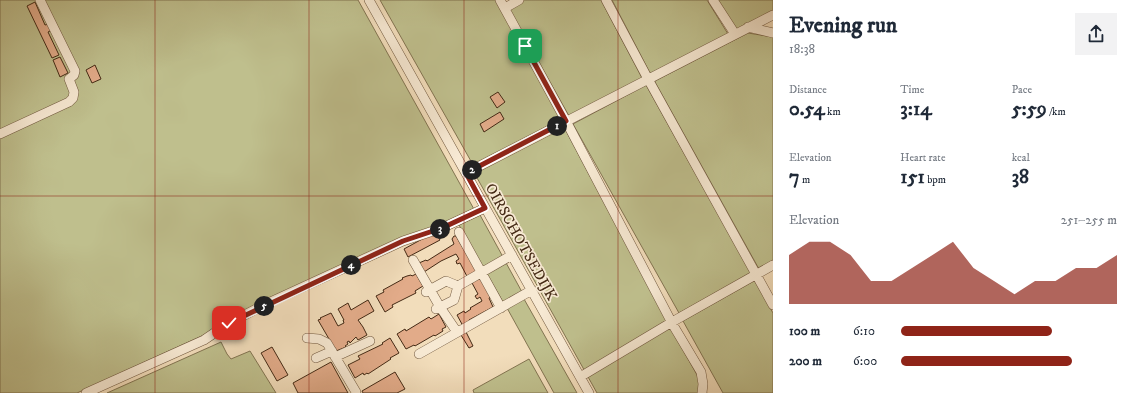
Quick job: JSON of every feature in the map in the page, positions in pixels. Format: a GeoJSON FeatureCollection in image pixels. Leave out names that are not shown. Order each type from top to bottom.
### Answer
{"type":"FeatureCollection","features":[{"type":"Feature","properties":{"kind":"street"},"geometry":{"type":"LineString","coordinates":[[0,134],[69,102],[73,98],[74,92],[69,80],[74,76],[75,71],[40,0]]}},
{"type":"Feature","properties":{"kind":"street","name":"OIRSCHOTSEDIJK"},"geometry":{"type":"LineString","coordinates":[[369,0],[589,393]]}},
{"type":"Feature","properties":{"kind":"street"},"geometry":{"type":"LineString","coordinates":[[519,0],[502,4],[700,372],[704,384],[702,393]]}},
{"type":"Feature","properties":{"kind":"street"},"geometry":{"type":"LineString","coordinates":[[606,0],[648,79],[773,304]]}},
{"type":"Feature","properties":{"kind":"street"},"geometry":{"type":"LineString","coordinates":[[713,0],[735,34]]}},
{"type":"Feature","properties":{"kind":"street"},"geometry":{"type":"LineString","coordinates":[[466,173],[773,15]]}},
{"type":"Feature","properties":{"kind":"street"},"geometry":{"type":"LineString","coordinates":[[748,28],[773,33]]}},
{"type":"Feature","properties":{"kind":"street"},"geometry":{"type":"LineString","coordinates":[[86,393],[204,340],[229,323],[403,241],[442,228],[485,208]]}},
{"type":"Feature","properties":{"kind":"street"},"geometry":{"type":"LineString","coordinates":[[459,232],[501,308]]}},
{"type":"Feature","properties":{"kind":"street"},"geometry":{"type":"LineString","coordinates":[[438,308],[454,300],[458,286],[512,255]]}},
{"type":"Feature","properties":{"kind":"street"},"geometry":{"type":"LineString","coordinates":[[414,260],[428,291],[438,308],[457,332]]}},
{"type":"Feature","properties":{"kind":"street"},"geometry":{"type":"LineString","coordinates":[[580,377],[672,322],[773,265]]}},
{"type":"Feature","properties":{"kind":"street"},"geometry":{"type":"LineString","coordinates":[[428,291],[446,281],[458,286]]}},
{"type":"Feature","properties":{"kind":"street"},"geometry":{"type":"LineString","coordinates":[[419,354],[532,290]]}},
{"type":"Feature","properties":{"kind":"street"},"geometry":{"type":"LineString","coordinates":[[308,338],[319,339],[327,343],[356,392]]}},
{"type":"Feature","properties":{"kind":"street"},"geometry":{"type":"LineString","coordinates":[[316,358],[334,354],[370,341]]}},
{"type":"Feature","properties":{"kind":"green space"},"geometry":{"type":"Polygon","coordinates":[[[0,0],[358,0],[475,211],[77,393],[0,393],[0,0]]]}},
{"type":"Feature","properties":{"kind":"green space"},"geometry":{"type":"Polygon","coordinates":[[[380,0],[496,0],[561,119],[477,164],[472,163],[380,0]]]}},
{"type":"Feature","properties":{"kind":"green space"},"geometry":{"type":"Polygon","coordinates":[[[523,0],[601,0],[642,78],[569,116],[509,9],[523,0]]]}},
{"type":"Feature","properties":{"kind":"green space"},"geometry":{"type":"Polygon","coordinates":[[[612,0],[707,0],[728,34],[653,74],[650,73],[612,0]]]}},
{"type":"Feature","properties":{"kind":"green space"},"geometry":{"type":"Polygon","coordinates":[[[716,0],[773,0],[773,11],[737,31],[716,0]]]}},
{"type":"Feature","properties":{"kind":"green space"},"geometry":{"type":"Polygon","coordinates":[[[748,33],[773,37],[773,260],[759,269],[655,82],[748,33]]]}},
{"type":"Feature","properties":{"kind":"green space"},"geometry":{"type":"Polygon","coordinates":[[[646,85],[751,273],[679,313],[573,124],[646,85]]]}},
{"type":"Feature","properties":{"kind":"green space"},"geometry":{"type":"Polygon","coordinates":[[[564,127],[707,393],[597,393],[476,176],[475,173],[564,127]]]}},
{"type":"Feature","properties":{"kind":"green space"},"geometry":{"type":"Polygon","coordinates":[[[480,215],[503,257],[486,267],[482,267],[459,225],[480,215]]]}},
{"type":"Feature","properties":{"kind":"green space"},"geometry":{"type":"Polygon","coordinates":[[[505,261],[522,292],[503,302],[487,274],[505,261]]]}},
{"type":"Feature","properties":{"kind":"green space"},"geometry":{"type":"Polygon","coordinates":[[[754,281],[773,313],[773,393],[723,393],[683,321],[754,281]]]}},
{"type":"Feature","properties":{"kind":"green space"},"geometry":{"type":"Polygon","coordinates":[[[524,299],[577,393],[554,393],[507,308],[524,299]]]}},
{"type":"Feature","properties":{"kind":"green space"},"geometry":{"type":"Polygon","coordinates":[[[221,342],[231,359],[250,351],[276,393],[107,393],[221,342]]]}},
{"type":"Feature","properties":{"kind":"green space"},"geometry":{"type":"Polygon","coordinates":[[[529,359],[548,393],[474,393],[473,390],[529,359]]]}},
{"type":"Feature","properties":{"kind":"building"},"geometry":{"type":"Polygon","coordinates":[[[35,2],[45,25],[49,24],[52,30],[48,32],[59,55],[52,58],[27,6],[35,2]]]}},
{"type":"Feature","properties":{"kind":"building"},"geometry":{"type":"Polygon","coordinates":[[[60,57],[68,73],[60,77],[53,60],[60,57]]]}},
{"type":"Feature","properties":{"kind":"building"},"geometry":{"type":"Polygon","coordinates":[[[95,65],[101,79],[92,83],[86,70],[95,65]]]}},
{"type":"Feature","properties":{"kind":"building"},"geometry":{"type":"Polygon","coordinates":[[[498,92],[505,102],[497,108],[490,97],[498,92]]]}},
{"type":"Feature","properties":{"kind":"building"},"geometry":{"type":"Polygon","coordinates":[[[500,112],[504,119],[484,132],[480,124],[500,112]]]}},
{"type":"Feature","properties":{"kind":"building"},"geometry":{"type":"Polygon","coordinates":[[[435,232],[440,240],[408,257],[404,249],[435,232]]]}},
{"type":"Feature","properties":{"kind":"building"},"geometry":{"type":"Polygon","coordinates":[[[456,236],[491,296],[489,298],[493,307],[469,320],[470,322],[463,326],[457,315],[464,311],[465,313],[471,309],[470,308],[482,301],[480,297],[477,299],[475,296],[478,294],[460,263],[457,264],[456,261],[459,259],[456,254],[441,261],[424,272],[419,263],[426,260],[427,261],[454,244],[452,239],[456,236]]]}},
{"type":"Feature","properties":{"kind":"building"},"geometry":{"type":"Polygon","coordinates":[[[416,274],[423,286],[415,291],[416,293],[392,305],[393,307],[385,312],[376,296],[384,292],[383,290],[403,279],[402,278],[416,274]]]}},
{"type":"Feature","properties":{"kind":"building"},"geometry":{"type":"Polygon","coordinates":[[[368,300],[374,311],[358,320],[367,335],[358,340],[356,337],[350,343],[349,341],[347,342],[348,344],[345,346],[346,347],[336,351],[318,320],[331,313],[338,326],[344,323],[344,320],[338,309],[348,303],[351,310],[368,300]]]}},
{"type":"Feature","properties":{"kind":"building"},"geometry":{"type":"Polygon","coordinates":[[[439,314],[446,327],[442,329],[443,331],[415,346],[414,345],[406,349],[397,334],[405,329],[406,331],[429,317],[431,319],[439,314]]]}},
{"type":"Feature","properties":{"kind":"building"},"geometry":{"type":"Polygon","coordinates":[[[466,332],[473,346],[469,348],[461,335],[466,332]]]}},
{"type":"Feature","properties":{"kind":"building"},"geometry":{"type":"Polygon","coordinates":[[[390,338],[399,353],[368,374],[367,373],[364,375],[363,373],[355,378],[348,365],[360,359],[358,356],[383,344],[382,343],[390,338]]]}},
{"type":"Feature","properties":{"kind":"building"},"geometry":{"type":"Polygon","coordinates":[[[272,347],[288,375],[277,381],[261,353],[272,347]]]}},
{"type":"Feature","properties":{"kind":"building"},"geometry":{"type":"Polygon","coordinates":[[[331,362],[348,393],[298,393],[293,383],[331,362]]]}},
{"type":"Feature","properties":{"kind":"building"},"geometry":{"type":"Polygon","coordinates":[[[395,372],[405,389],[397,393],[363,393],[362,391],[395,372]]]}},
{"type":"Feature","properties":{"kind":"route"},"geometry":{"type":"LineString","coordinates":[[229,323],[266,304],[403,241],[442,228],[485,208],[466,173],[566,121],[525,46]]}}]}
